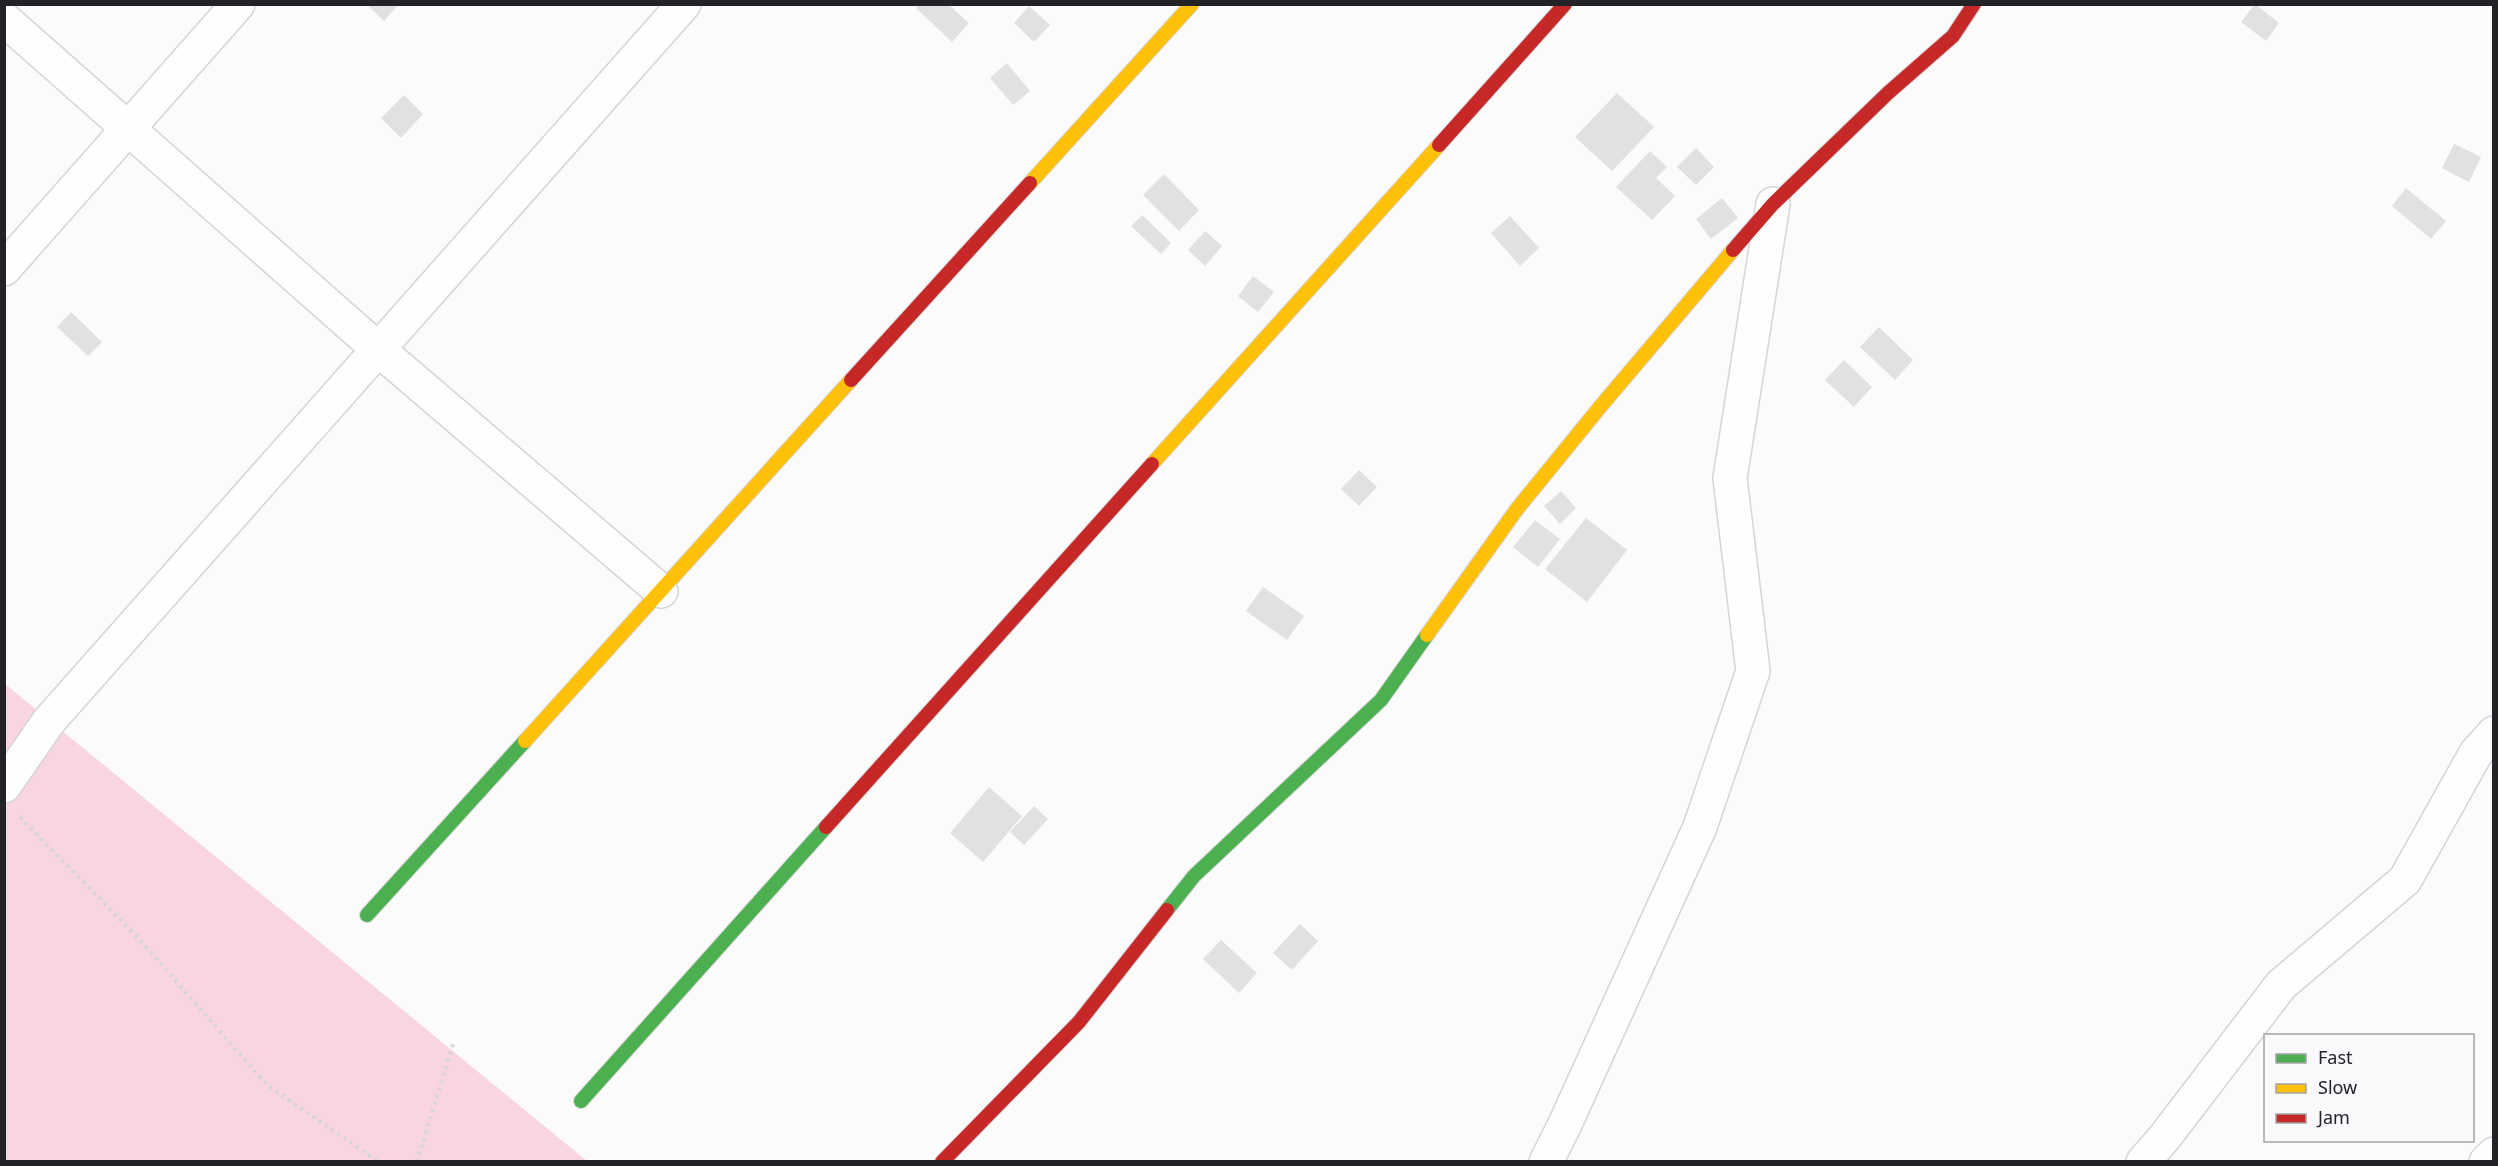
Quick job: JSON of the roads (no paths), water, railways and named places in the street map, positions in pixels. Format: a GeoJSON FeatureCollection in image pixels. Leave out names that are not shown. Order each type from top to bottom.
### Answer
{"type":"FeatureCollection","features":[{"type":"Feature","properties":{"kind":"street"},"geometry":{"type":"LineString","coordinates":[[4,269],[238,4]]}},
{"type":"Feature","properties":{"kind":"street"},"geometry":{"type":"LineString","coordinates":[[9,798],[49,721],[684,4]]}},
{"type":"Feature","properties":{"kind":"street"},"geometry":{"type":"LineString","coordinates":[[367,915],[1192,4]]}},
{"type":"Feature","properties":{"kind":"street"},"geometry":{"type":"LineString","coordinates":[[581,1101],[1565,4]]}},
{"type":"Feature","properties":{"kind":"street"},"geometry":{"type":"LineString","coordinates":[[942,1161],[1079,1022],[1194,876],[1381,700],[1517,509],[1600,407],[1773,204],[1888,93],[1953,36],[1974,4]]}},
{"type":"Feature","properties":{"kind":"street"},"geometry":{"type":"LineString","coordinates":[[4,19],[379,350],[661,591]]}},
{"type":"Feature","properties":{"kind":"street"},"geometry":{"type":"LineString","coordinates":[[1546,1161],[1700,827],[1753,671],[1730,478],[1773,204]]}},
{"type":"Feature","properties":{"kind":"street"},"geometry":{"type":"LineString","coordinates":[[2143,1161],[2164,1138],[2281,985],[2405,880],[2476,753],[2493,733]]}},
{"type":"Feature","properties":{"kind":"street"},"geometry":{"type":"LineString","coordinates":[[2486,1161],[2493,1154]]}}]}
